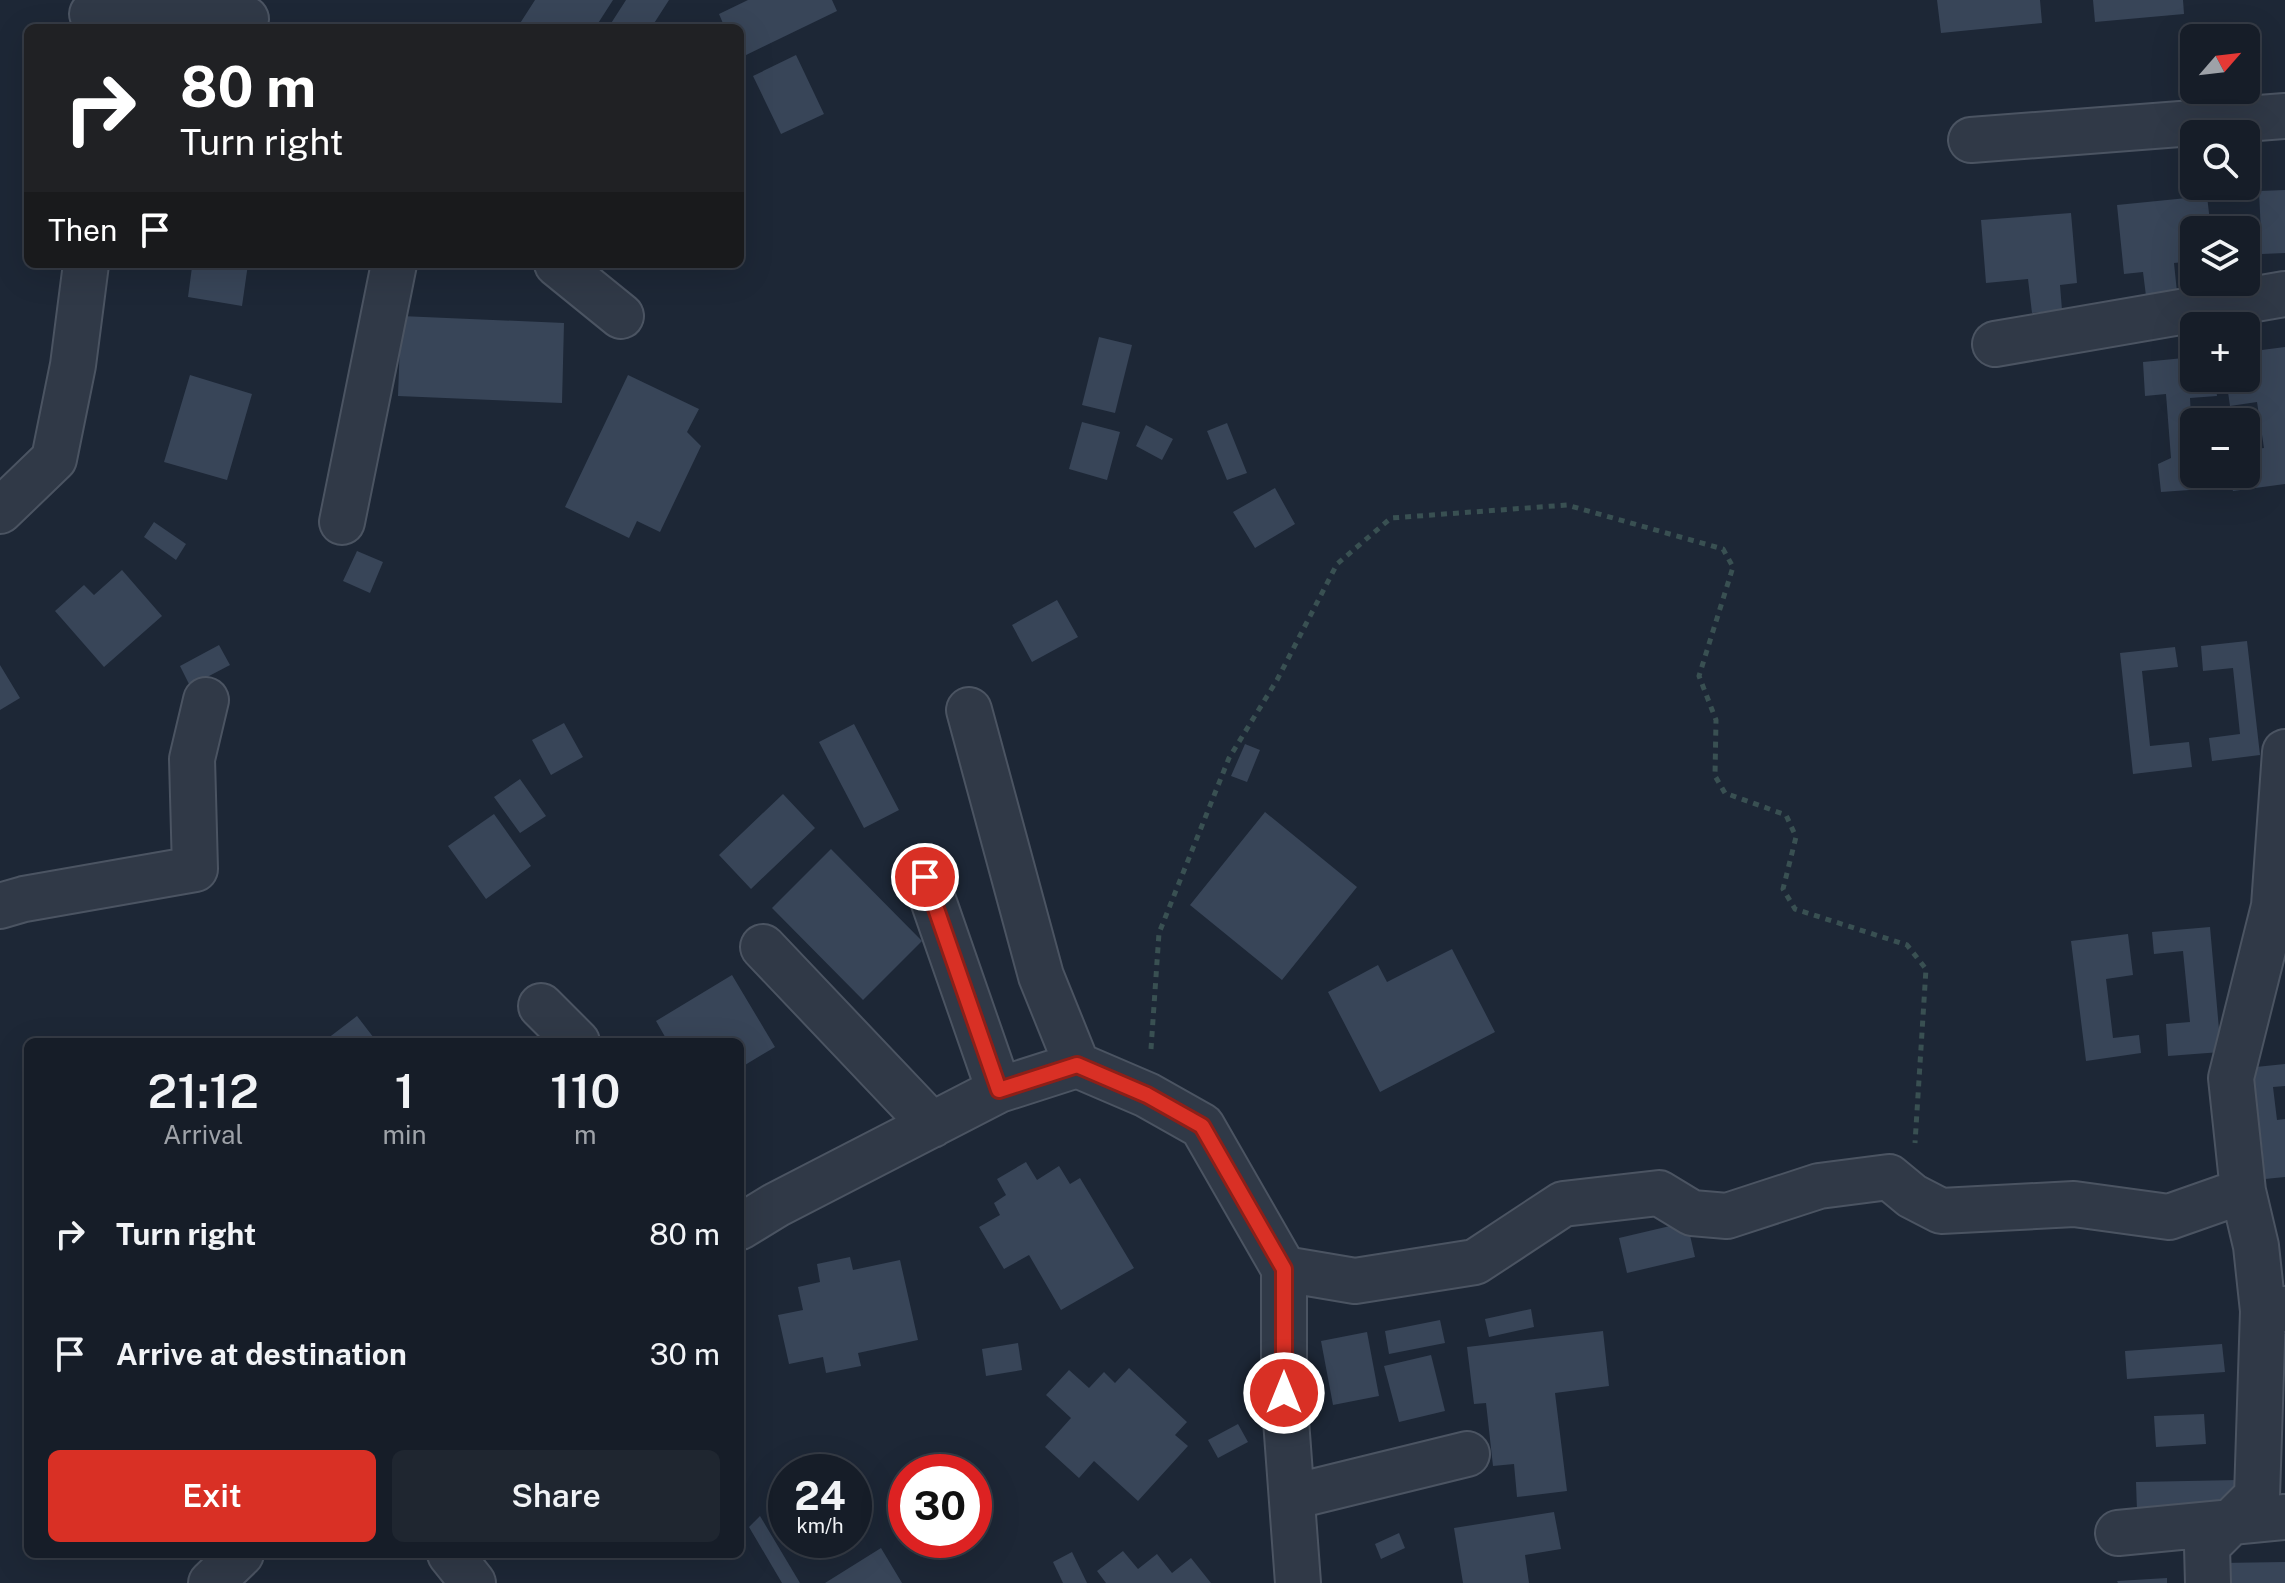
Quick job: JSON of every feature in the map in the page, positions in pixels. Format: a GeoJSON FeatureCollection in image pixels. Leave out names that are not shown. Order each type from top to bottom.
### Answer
{"type":"FeatureCollection","features":[{"type":"Feature","properties":{"kind":"street"},"geometry":{"type":"LineString","coordinates":[[92,14],[246,19]]}},
{"type":"Feature","properties":{"kind":"street"},"geometry":{"type":"LineString","coordinates":[[1971,140],[2285,116]]}},
{"type":"Feature","properties":{"kind":"street"},"geometry":{"type":"LineString","coordinates":[[0,511],[54,459],[73,365],[85,268]]}},
{"type":"Feature","properties":{"kind":"street"},"geometry":{"type":"LineString","coordinates":[[342,522],[393,268]]}},
{"type":"Feature","properties":{"kind":"street"},"geometry":{"type":"LineString","coordinates":[[562,268],[621,316]]}},
{"type":"Feature","properties":{"kind":"street"},"geometry":{"type":"LineString","coordinates":[[1995,344],[2285,294]]}},
{"type":"Feature","properties":{"kind":"street"},"geometry":{"type":"LineString","coordinates":[[0,906],[24,899],[195,869],[192,759],[206,700]]}},
{"type":"Feature","properties":{"kind":"street"},"geometry":{"type":"LineString","coordinates":[[969,710],[1041,976],[1077,1065]]}},
{"type":"Feature","properties":{"kind":"street"},"geometry":{"type":"LineString","coordinates":[[2208,1583],[2207,1546],[2257,1496],[2274,1310],[2243,1191],[2231,1078],[2280,907],[2284,757]]}},
{"type":"Feature","properties":{"kind":"street"},"geometry":{"type":"LineString","coordinates":[[925,877],[999,1090]]}},
{"type":"Feature","properties":{"kind":"street"},"geometry":{"type":"LineString","coordinates":[[763,947],[932,1125]]}},
{"type":"Feature","properties":{"kind":"street"},"geometry":{"type":"LineString","coordinates":[[541,1006],[573,1038]]}},
{"type":"Feature","properties":{"kind":"street"},"geometry":{"type":"LineString","coordinates":[[745,1217],[999,1090],[1077,1065],[1147,1095],[1202,1126],[1284,1269],[1284,1393],[1298,1583]]}},
{"type":"Feature","properties":{"kind":"street"},"geometry":{"type":"LineString","coordinates":[[1284,1269],[1355,1281],[1475,1262],[1563,1204],[1659,1193],[1692,1213],[1727,1216],[1819,1186],[1889,1177],[1912,1196],[1941,1211],[2074,1204],[2169,1217],[2243,1191]]}},
{"type":"Feature","properties":{"kind":"street"},"geometry":{"type":"LineString","coordinates":[[1292,1497],[1467,1454]]}},
{"type":"Feature","properties":{"kind":"street"},"geometry":{"type":"LineString","coordinates":[[2118,1533],[2285,1517]]}},
{"type":"Feature","properties":{"kind":"street"},"geometry":{"type":"LineString","coordinates":[[211,1583],[237,1558]]}},
{"type":"Feature","properties":{"kind":"street"},"geometry":{"type":"LineString","coordinates":[[453,1558],[473,1583]]}},
{"type":"Feature","properties":{"kind":"path"},"geometry":{"type":"LineString","coordinates":[[1147,1095],[1159,933],[1229,758],[1277,680],[1337,564],[1391,518],[1567,505],[1723,549],[1733,567],[1699,676],[1716,720],[1715,776],[1725,793],[1786,815],[1796,837],[1783,889],[1795,909],[1907,945],[1926,969],[1912,1196]]}},
{"type":"Feature","properties":{"kind":"building"},"geometry":{"type":"Polygon","coordinates":[[[535,0],[613,0],[598,24],[520,24],[535,0]]]}},
{"type":"Feature","properties":{"kind":"building"},"geometry":{"type":"Polygon","coordinates":[[[626,0],[669,0],[654,24],[611,24],[626,0]]]}},
{"type":"Feature","properties":{"kind":"building"},"geometry":{"type":"Polygon","coordinates":[[[748,0],[832,0],[837,11],[744,56],[744,24],[723,24],[719,14],[748,0]]]}},
{"type":"Feature","properties":{"kind":"building"},"geometry":{"type":"Polygon","coordinates":[[[1937,0],[2040,0],[2042,23],[1941,33],[1937,0]]]}},
{"type":"Feature","properties":{"kind":"building"},"geometry":{"type":"Polygon","coordinates":[[[2093,0],[2183,0],[2184,14],[2095,22],[2093,0]]]}},
{"type":"Feature","properties":{"kind":"building"},"geometry":{"type":"Polygon","coordinates":[[[796,55],[824,114],[781,134],[753,76],[796,55]]]}},
{"type":"Feature","properties":{"kind":"building"},"geometry":{"type":"Polygon","coordinates":[[[2285,190],[2285,253],[2262,254],[2260,191],[2285,190]]]}},
{"type":"Feature","properties":{"kind":"building"},"geometry":{"type":"Polygon","coordinates":[[[2180,199],[2207,200],[2209,216],[2180,216],[2180,262],[2174,263],[2177,292],[2146,296],[2143,272],[2124,274],[2117,205],[2180,199]]]}},
{"type":"Feature","properties":{"kind":"building"},"geometry":{"type":"Polygon","coordinates":[[[2071,213],[2077,283],[2060,285],[2062,310],[2032,313],[2028,279],[1986,283],[1981,220],[2071,213]]]}},
{"type":"Feature","properties":{"kind":"building"},"geometry":{"type":"Polygon","coordinates":[[[192,268],[247,268],[242,306],[188,297],[192,268]]]}},
{"type":"Feature","properties":{"kind":"building"},"geometry":{"type":"Polygon","coordinates":[[[401,316],[564,323],[562,403],[398,396],[401,316]]]}},
{"type":"Feature","properties":{"kind":"building"},"geometry":{"type":"Polygon","coordinates":[[[1099,337],[1132,345],[1115,413],[1082,405],[1099,337]]]}},
{"type":"Feature","properties":{"kind":"building"},"geometry":{"type":"Polygon","coordinates":[[[2285,347],[2285,484],[2260,487],[2260,448],[2264,448],[2260,408],[2257,402],[2230,406],[2228,392],[2260,392],[2260,350],[2285,347]]]}},
{"type":"Feature","properties":{"kind":"building"},"geometry":{"type":"Polygon","coordinates":[[[2180,358],[2180,392],[2217,392],[2217,396],[2190,398],[2191,408],[2180,408],[2180,488],[2218,488],[2161,492],[2158,464],[2171,458],[2166,394],[2145,396],[2143,362],[2180,358]]]}},
{"type":"Feature","properties":{"kind":"building"},"geometry":{"type":"Polygon","coordinates":[[[190,375],[252,394],[227,480],[164,462],[190,375]]]}},
{"type":"Feature","properties":{"kind":"building"},"geometry":{"type":"Polygon","coordinates":[[[628,375],[699,409],[687,432],[701,446],[660,532],[637,521],[629,538],[565,507],[628,375]]]}},
{"type":"Feature","properties":{"kind":"building"},"geometry":{"type":"Polygon","coordinates":[[[1082,422],[1120,432],[1107,480],[1069,469],[1082,422]]]}},
{"type":"Feature","properties":{"kind":"building"},"geometry":{"type":"Polygon","coordinates":[[[1227,423],[1247,473],[1227,480],[1207,431],[1227,423]]]}},
{"type":"Feature","properties":{"kind":"building"},"geometry":{"type":"Polygon","coordinates":[[[1146,425],[1173,439],[1162,460],[1136,446],[1146,425]]]}},
{"type":"Feature","properties":{"kind":"building"},"geometry":{"type":"Polygon","coordinates":[[[1275,488],[1295,524],[1255,548],[1233,512],[1275,488]]]}},
{"type":"Feature","properties":{"kind":"building"},"geometry":{"type":"Polygon","coordinates":[[[154,522],[186,544],[176,560],[144,537],[154,522]]]}},
{"type":"Feature","properties":{"kind":"building"},"geometry":{"type":"Polygon","coordinates":[[[357,551],[383,562],[370,593],[343,581],[357,551]]]}},
{"type":"Feature","properties":{"kind":"building"},"geometry":{"type":"Polygon","coordinates":[[[122,570],[162,616],[104,667],[55,611],[84,585],[94,595],[122,570]]]}},
{"type":"Feature","properties":{"kind":"building"},"geometry":{"type":"Polygon","coordinates":[[[1057,600],[1078,637],[1032,662],[1012,625],[1057,600]]]}},
{"type":"Feature","properties":{"kind":"building"},"geometry":{"type":"Polygon","coordinates":[[[2247,641],[2260,755],[2212,761],[2209,738],[2240,734],[2233,668],[2203,671],[2201,646],[2247,641]]]}},
{"type":"Feature","properties":{"kind":"building"},"geometry":{"type":"Polygon","coordinates":[[[219,645],[230,665],[190,686],[180,666],[219,645]]]}},
{"type":"Feature","properties":{"kind":"building"},"geometry":{"type":"Polygon","coordinates":[[[2175,647],[2178,667],[2142,671],[2150,746],[2189,742],[2192,767],[2133,774],[2120,653],[2175,647]]]}},
{"type":"Feature","properties":{"kind":"building"},"geometry":{"type":"Polygon","coordinates":[[[0,665],[20,698],[0,710],[0,665]]]}},
{"type":"Feature","properties":{"kind":"building"},"geometry":{"type":"Polygon","coordinates":[[[564,723],[583,757],[551,775],[532,740],[564,723]]]}},
{"type":"Feature","properties":{"kind":"building"},"geometry":{"type":"Polygon","coordinates":[[[854,724],[899,810],[864,828],[819,742],[854,724]]]}},
{"type":"Feature","properties":{"kind":"building"},"geometry":{"type":"Polygon","coordinates":[[[1245,744],[1260,750],[1247,782],[1231,776],[1245,744]]]}},
{"type":"Feature","properties":{"kind":"building"},"geometry":{"type":"Polygon","coordinates":[[[520,779],[546,816],[520,833],[494,797],[520,779]]]}},
{"type":"Feature","properties":{"kind":"building"},"geometry":{"type":"Polygon","coordinates":[[[783,794],[815,828],[751,889],[719,855],[783,794]]]}},
{"type":"Feature","properties":{"kind":"building"},"geometry":{"type":"Polygon","coordinates":[[[1265,812],[1357,887],[1282,980],[1190,905],[1265,812]]]}},
{"type":"Feature","properties":{"kind":"building"},"geometry":{"type":"Polygon","coordinates":[[[494,814],[531,866],[486,899],[448,846],[494,814]]]}},
{"type":"Feature","properties":{"kind":"building"},"geometry":{"type":"Polygon","coordinates":[[[831,849],[922,941],[863,1000],[772,908],[831,849]]]}},
{"type":"Feature","properties":{"kind":"building"},"geometry":{"type":"Polygon","coordinates":[[[2210,927],[2221,1052],[2168,1056],[2166,1024],[2190,1022],[2183,951],[2154,954],[2152,932],[2210,927]]]}},
{"type":"Feature","properties":{"kind":"building"},"geometry":{"type":"Polygon","coordinates":[[[2128,934],[2133,975],[2106,979],[2113,1038],[2139,1035],[2141,1053],[2086,1061],[2071,941],[2128,934]]]}},
{"type":"Feature","properties":{"kind":"building"},"geometry":{"type":"Polygon","coordinates":[[[1452,949],[1495,1032],[1380,1092],[1328,992],[1378,965],[1387,982],[1452,949]]]}},
{"type":"Feature","properties":{"kind":"building"},"geometry":{"type":"Polygon","coordinates":[[[732,975],[775,1047],[744,1066],[744,1038],[666,1038],[656,1021],[732,975]]]}},
{"type":"Feature","properties":{"kind":"building"},"geometry":{"type":"Polygon","coordinates":[[[357,1016],[374,1038],[328,1038],[357,1016]]]}},
{"type":"Feature","properties":{"kind":"building"},"geometry":{"type":"Polygon","coordinates":[[[2285,1064],[2285,1086],[2273,1087],[2277,1120],[2285,1119],[2285,1177],[2255,1180],[2253,1157],[2263,1155],[2256,1099],[2250,1100],[2246,1068],[2285,1064]]]}},
{"type":"Feature","properties":{"kind":"building"},"geometry":{"type":"Polygon","coordinates":[[[1026,1162],[1037,1180],[1059,1166],[1070,1184],[1080,1178],[1134,1268],[1061,1310],[1029,1255],[1004,1269],[979,1227],[1000,1215],[994,1203],[1006,1195],[997,1179],[1026,1162]]]}},
{"type":"Feature","properties":{"kind":"building"},"geometry":{"type":"Polygon","coordinates":[[[1687,1222],[1695,1257],[1627,1273],[1619,1238],[1687,1222]]]}},
{"type":"Feature","properties":{"kind":"building"},"geometry":{"type":"Polygon","coordinates":[[[850,1257],[853,1270],[900,1260],[918,1340],[858,1353],[861,1366],[826,1373],[823,1357],[789,1364],[778,1315],[803,1310],[798,1287],[820,1282],[817,1264],[850,1257]]]}},
{"type":"Feature","properties":{"kind":"building"},"geometry":{"type":"Polygon","coordinates":[[[1531,1309],[1534,1327],[1489,1337],[1485,1319],[1531,1309]]]}},
{"type":"Feature","properties":{"kind":"building"},"geometry":{"type":"Polygon","coordinates":[[[1440,1320],[1445,1343],[1389,1354],[1385,1331],[1440,1320]]]}},
{"type":"Feature","properties":{"kind":"building"},"geometry":{"type":"Polygon","coordinates":[[[1603,1331],[1609,1386],[1555,1393],[1567,1491],[1517,1497],[1514,1464],[1493,1466],[1486,1403],[1474,1404],[1467,1347],[1603,1331]]]}},
{"type":"Feature","properties":{"kind":"building"},"geometry":{"type":"Polygon","coordinates":[[[1367,1332],[1379,1396],[1333,1405],[1321,1341],[1367,1332]]]}},
{"type":"Feature","properties":{"kind":"building"},"geometry":{"type":"Polygon","coordinates":[[[1018,1343],[1022,1370],[986,1376],[982,1349],[1018,1343]]]}},
{"type":"Feature","properties":{"kind":"building"},"geometry":{"type":"Polygon","coordinates":[[[2222,1344],[2225,1372],[2127,1379],[2125,1351],[2222,1344]]]}},
{"type":"Feature","properties":{"kind":"building"},"geometry":{"type":"Polygon","coordinates":[[[1431,1355],[1445,1411],[1399,1422],[1384,1366],[1431,1355]]]}},
{"type":"Feature","properties":{"kind":"building"},"geometry":{"type":"Polygon","coordinates":[[[1129,1368],[1187,1422],[1175,1435],[1188,1446],[1138,1501],[1094,1461],[1079,1478],[1045,1447],[1071,1418],[1046,1395],[1069,1370],[1089,1388],[1104,1372],[1115,1383],[1129,1368]]]}},
{"type":"Feature","properties":{"kind":"building"},"geometry":{"type":"Polygon","coordinates":[[[2204,1414],[2206,1444],[2156,1447],[2154,1416],[2204,1414]]]}},
{"type":"Feature","properties":{"kind":"building"},"geometry":{"type":"Polygon","coordinates":[[[1238,1424],[1248,1442],[1218,1458],[1208,1440],[1238,1424]]]}},
{"type":"Feature","properties":{"kind":"building"},"geometry":{"type":"Polygon","coordinates":[[[2238,1480],[2239,1508],[2137,1511],[2136,1482],[2238,1480]]]}},
{"type":"Feature","properties":{"kind":"building"},"geometry":{"type":"Polygon","coordinates":[[[1554,1512],[1561,1549],[1525,1555],[1529,1583],[1463,1583],[1454,1528],[1554,1512]]]}},
{"type":"Feature","properties":{"kind":"building"},"geometry":{"type":"Polygon","coordinates":[[[760,1516],[768,1529],[768,1558],[785,1558],[800,1583],[782,1583],[749,1527],[760,1516]]]}},
{"type":"Feature","properties":{"kind":"building"},"geometry":{"type":"Polygon","coordinates":[[[1399,1533],[1405,1548],[1381,1559],[1375,1544],[1399,1533]]]}},
{"type":"Feature","properties":{"kind":"building"},"geometry":{"type":"Polygon","coordinates":[[[881,1548],[902,1583],[825,1583],[865,1558],[872,1558],[872,1554],[881,1548]]]}},
{"type":"Feature","properties":{"kind":"building"},"geometry":{"type":"Polygon","coordinates":[[[1123,1551],[1138,1569],[1157,1554],[1172,1573],[1191,1558],[1211,1583],[1106,1583],[1097,1571],[1123,1551]]]}},
{"type":"Feature","properties":{"kind":"building"},"geometry":{"type":"Polygon","coordinates":[[[1072,1552],[1087,1583],[1063,1583],[1053,1562],[1072,1552]]]}},
{"type":"Feature","properties":{"kind":"building"},"geometry":{"type":"Polygon","coordinates":[[[2285,1562],[2285,1583],[2220,1583],[2220,1563],[2285,1562]]]}},
{"type":"Feature","properties":{"kind":"building"},"geometry":{"type":"Polygon","coordinates":[[[2167,1578],[2167,1583],[2117,1581],[2167,1578]]]}},
{"type":"Feature","properties":{"kind":"route"},"geometry":{"type":"LineString","coordinates":[[925,877],[999,1090],[1077,1065],[1147,1095],[1202,1126],[1284,1269],[1284,1393]]}}]}
